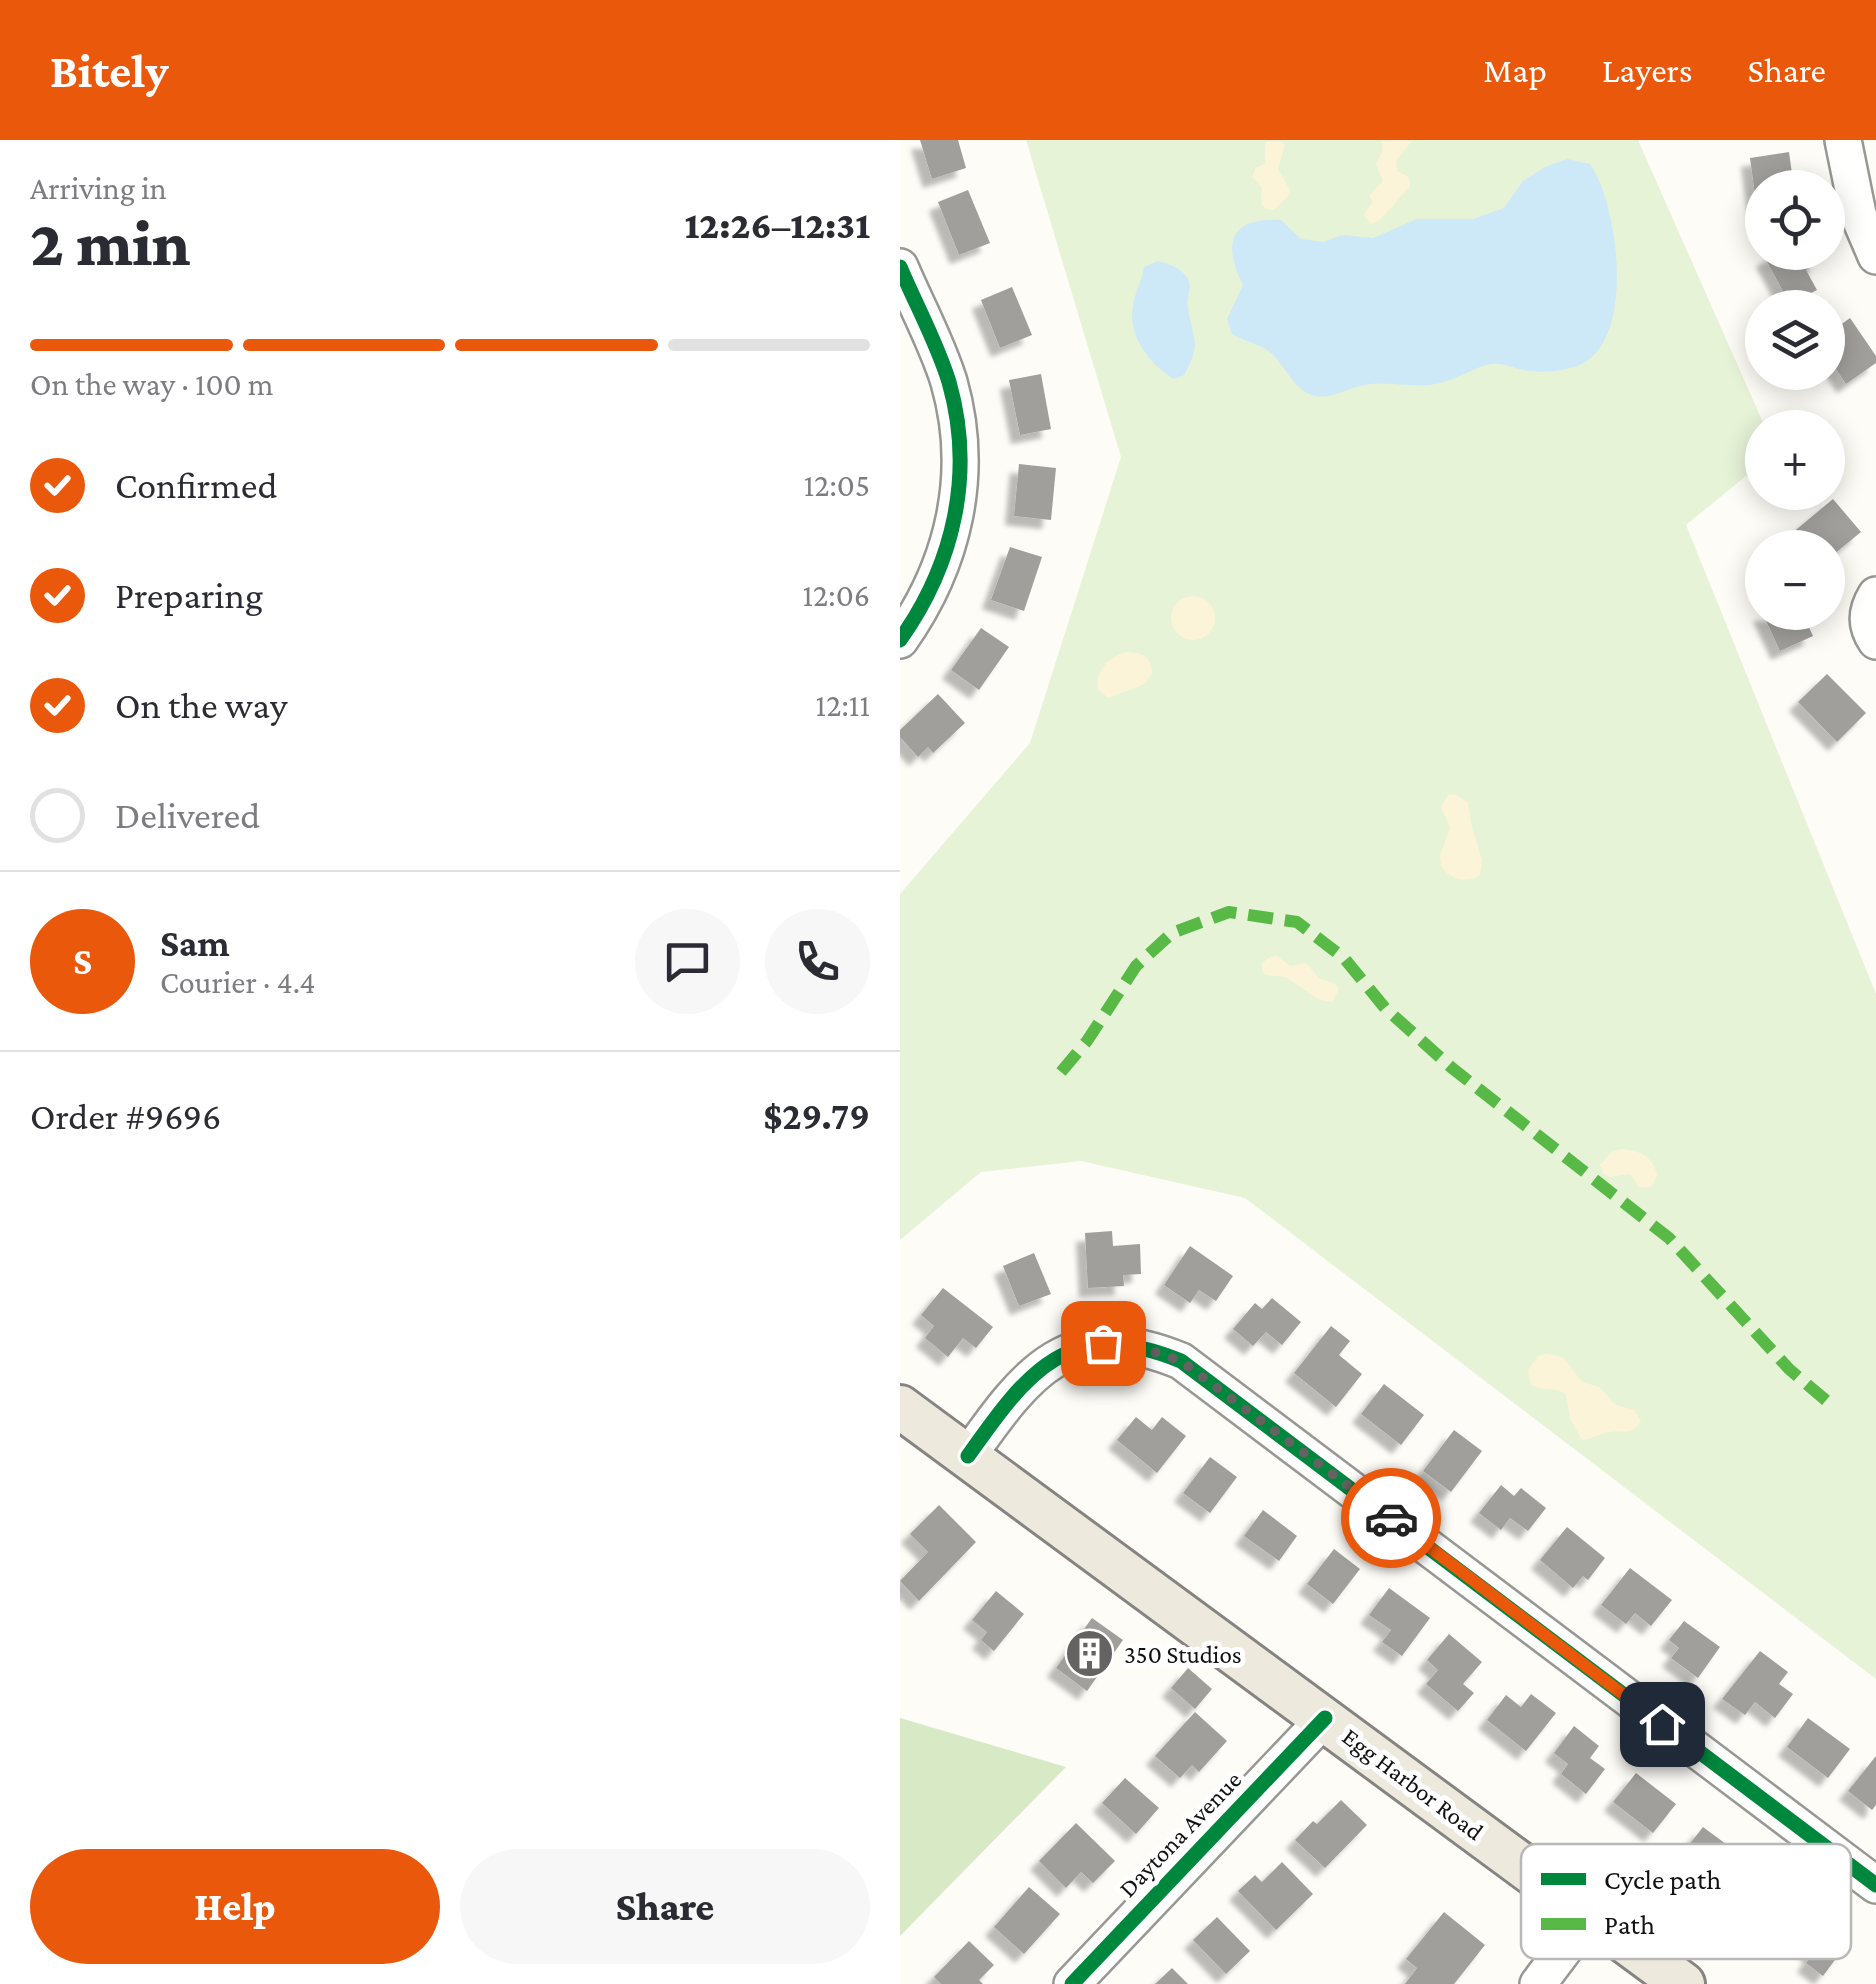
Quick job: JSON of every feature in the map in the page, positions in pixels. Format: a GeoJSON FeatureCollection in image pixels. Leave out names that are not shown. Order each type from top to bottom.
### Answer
{"type":"FeatureCollection","features":[{"type":"Feature","properties":{"kind":"main road","name":"Egg Harbor Road"},"geometry":{"type":"LineString","coordinates":[[900,1407],[1521,1864]]}},
{"type":"Feature","properties":{"kind":"main road","name":"Egg Harbor Road"},"geometry":{"type":"LineString","coordinates":[[1649,1959],[1682,1984]]}},
{"type":"Feature","properties":{"kind":"street"},"geometry":{"type":"LineString","coordinates":[[1842,140],[1858,214],[1876,256]]}},
{"type":"Feature","properties":{"kind":"street"},"geometry":{"type":"LineString","coordinates":[[900,267],[948,377],[959,436],[960,480],[947,555],[933,587],[900,640]]}},
{"type":"Feature","properties":{"kind":"street"},"geometry":{"type":"LineString","coordinates":[[1876,595],[1868,621],[1876,641]]}},
{"type":"Feature","properties":{"kind":"street"},"geometry":{"type":"LineString","coordinates":[[968,1456],[1016,1390],[1053,1360],[1080,1347],[1130,1344],[1181,1361],[1820,1844]]}},
{"type":"Feature","properties":{"kind":"street","name":"Daytona Avenue"},"geometry":{"type":"LineString","coordinates":[[1072,1984],[1324,1718]]}},
{"type":"Feature","properties":{"kind":"street"},"geometry":{"type":"LineString","coordinates":[[1851,1867],[1876,1886]]}},
{"type":"Feature","properties":{"kind":"street"},"geometry":{"type":"LineString","coordinates":[[1538,1984],[1557,1959]]}},
{"type":"Feature","properties":{"kind":"green space"},"geometry":{"type":"Polygon","coordinates":[[[1026,140],[1638,140],[1745,382],[1745,390],[1749,390],[1757,410],[1745,410],[1745,477],[1686,525],[1876,994],[1876,1679],[1245,1198],[1081,1161],[981,1172],[900,1240],[900,894],[1030,743],[1121,457],[1026,140]]]}},
{"type":"Feature","properties":{"kind":"green space"},"geometry":{"type":"Polygon","coordinates":[[[900,1718],[1066,1767],[900,1936],[900,1718]]]}},
{"type":"Feature","properties":{"kind":"sand"},"geometry":{"type":"Polygon","coordinates":[[[1269,140],[1280,140],[1285,145],[1278,169],[1290,190],[1273,210],[1261,203],[1262,187],[1252,177],[1256,168],[1265,164],[1265,145],[1269,140]]]}},
{"type":"Feature","properties":{"kind":"sand"},"geometry":{"type":"Polygon","coordinates":[[[1381,140],[1413,140],[1396,160],[1397,171],[1409,177],[1410,186],[1380,220],[1371,224],[1364,215],[1372,203],[1370,195],[1383,181],[1376,164],[1383,150],[1381,140]]]}},
{"type":"Feature","properties":{"kind":"sand"},"geometry":{"type":"Polygon","coordinates":[[[1193,596],[1209,602],[1215,618],[1209,634],[1193,640],[1177,634],[1171,618],[1177,602],[1193,596]]]}},
{"type":"Feature","properties":{"kind":"sand"},"geometry":{"type":"Polygon","coordinates":[[[1127,652],[1145,657],[1152,674],[1143,685],[1108,698],[1098,689],[1101,670],[1110,660],[1127,652]]]}},
{"type":"Feature","properties":{"kind":"sand"},"geometry":{"type":"Polygon","coordinates":[[[1455,794],[1468,803],[1482,860],[1480,875],[1464,880],[1453,877],[1441,866],[1440,856],[1450,828],[1441,807],[1448,795],[1455,794]]]}},
{"type":"Feature","properties":{"kind":"sand"},"geometry":{"type":"Polygon","coordinates":[[[1277,956],[1290,966],[1306,963],[1319,978],[1336,984],[1339,989],[1332,1002],[1314,996],[1286,978],[1264,974],[1261,964],[1277,956]]]}},
{"type":"Feature","properties":{"kind":"sand"},"geometry":{"type":"Polygon","coordinates":[[[1621,1149],[1649,1159],[1657,1175],[1651,1187],[1639,1187],[1630,1174],[1604,1174],[1600,1165],[1611,1152],[1621,1149]]]}},
{"type":"Feature","properties":{"kind":"sand"},"geometry":{"type":"Polygon","coordinates":[[[1538,1356],[1563,1357],[1582,1382],[1599,1387],[1616,1405],[1634,1410],[1641,1421],[1631,1431],[1582,1440],[1570,1419],[1566,1394],[1531,1385],[1528,1370],[1538,1356]]]}},
{"type":"Feature","properties":{"kind":"water"},"geometry":{"type":"Polygon","coordinates":[[[1567,159],[1590,164],[1600,184],[1609,210],[1617,272],[1608,331],[1596,353],[1577,366],[1537,371],[1491,364],[1437,384],[1368,384],[1321,397],[1302,389],[1267,350],[1232,334],[1227,319],[1243,285],[1232,245],[1241,228],[1264,220],[1281,220],[1301,239],[1324,242],[1342,235],[1373,238],[1417,219],[1473,219],[1504,208],[1523,181],[1567,159]]]}},
{"type":"Feature","properties":{"kind":"water"},"geometry":{"type":"Polygon","coordinates":[[[1158,261],[1180,270],[1189,284],[1188,307],[1195,347],[1184,375],[1174,379],[1142,348],[1132,317],[1144,267],[1158,261]]]}},
{"type":"Feature","properties":{"kind":"building"},"geometry":{"type":"Polygon","coordinates":[[[920,140],[958,140],[966,168],[932,179],[920,140]]]}},
{"type":"Feature","properties":{"kind":"building"},"geometry":{"type":"Polygon","coordinates":[[[1789,152],[1792,170],[1752,170],[1750,158],[1789,152]]]}},
{"type":"Feature","properties":{"kind":"building"},"geometry":{"type":"Polygon","coordinates":[[[968,190],[990,243],[959,255],[938,202],[968,190]]]}},
{"type":"Feature","properties":{"kind":"building"},"geometry":{"type":"Polygon","coordinates":[[[1772,270],[1806,270],[1817,290],[1782,290],[1772,270]]]}},
{"type":"Feature","properties":{"kind":"building"},"geometry":{"type":"Polygon","coordinates":[[[1012,287],[1032,335],[1000,348],[981,300],[1012,287]]]}},
{"type":"Feature","properties":{"kind":"building"},"geometry":{"type":"Polygon","coordinates":[[[1850,318],[1876,356],[1876,363],[1846,384],[1845,382],[1845,322],[1850,318]]]}},
{"type":"Feature","properties":{"kind":"building"},"geometry":{"type":"Polygon","coordinates":[[[1041,374],[1051,429],[1020,435],[1009,380],[1041,374]]]}},
{"type":"Feature","properties":{"kind":"building"},"geometry":{"type":"Polygon","coordinates":[[[1019,464],[1056,468],[1051,520],[1014,516],[1019,464]]]}},
{"type":"Feature","properties":{"kind":"building"},"geometry":{"type":"Polygon","coordinates":[[[1820,510],[1842,510],[1861,532],[1845,545],[1845,530],[1796,530],[1820,510]]]}},
{"type":"Feature","properties":{"kind":"building"},"geometry":{"type":"Polygon","coordinates":[[[1010,547],[1042,557],[1024,611],[991,600],[1010,547]]]}},
{"type":"Feature","properties":{"kind":"building"},"geometry":{"type":"Polygon","coordinates":[[[981,628],[1009,647],[979,690],[951,670],[981,628]]]}},
{"type":"Feature","properties":{"kind":"building"},"geometry":{"type":"Polygon","coordinates":[[[1770,630],[1810,630],[1813,636],[1780,651],[1770,630]]]}},
{"type":"Feature","properties":{"kind":"building"},"geometry":{"type":"Polygon","coordinates":[[[1827,674],[1866,713],[1837,742],[1798,702],[1827,674]]]}},
{"type":"Feature","properties":{"kind":"building"},"geometry":{"type":"Polygon","coordinates":[[[938,694],[965,723],[933,753],[928,747],[918,757],[900,737],[900,730],[938,694]]]}},
{"type":"Feature","properties":{"kind":"building"},"geometry":{"type":"Polygon","coordinates":[[[1112,1231],[1113,1246],[1140,1244],[1141,1274],[1123,1275],[1124,1286],[1088,1288],[1085,1233],[1112,1231]]]}},
{"type":"Feature","properties":{"kind":"building"},"geometry":{"type":"Polygon","coordinates":[[[1190,1246],[1233,1276],[1216,1301],[1199,1290],[1190,1303],[1164,1285],[1190,1246]]]}},
{"type":"Feature","properties":{"kind":"building"},"geometry":{"type":"Polygon","coordinates":[[[1034,1253],[1051,1294],[1019,1306],[1003,1266],[1034,1253]]]}},
{"type":"Feature","properties":{"kind":"building"},"geometry":{"type":"Polygon","coordinates":[[[943,1288],[993,1327],[976,1348],[963,1338],[948,1357],[925,1338],[934,1326],[921,1315],[943,1288]]]}},
{"type":"Feature","properties":{"kind":"building"},"geometry":{"type":"Polygon","coordinates":[[[1272,1298],[1301,1322],[1282,1345],[1266,1332],[1253,1346],[1233,1329],[1255,1303],[1262,1309],[1272,1298]]]}},
{"type":"Feature","properties":{"kind":"building"},"geometry":{"type":"Polygon","coordinates":[[[1331,1326],[1350,1341],[1339,1355],[1362,1374],[1336,1407],[1294,1373],[1331,1326]]]}},
{"type":"Feature","properties":{"kind":"building"},"geometry":{"type":"Polygon","coordinates":[[[1384,1384],[1424,1415],[1401,1445],[1361,1414],[1384,1384]]]}},
{"type":"Feature","properties":{"kind":"building"},"geometry":{"type":"Polygon","coordinates":[[[1136,1417],[1152,1430],[1162,1417],[1186,1436],[1157,1473],[1117,1440],[1136,1417]]]}},
{"type":"Feature","properties":{"kind":"building"},"geometry":{"type":"Polygon","coordinates":[[[1454,1430],[1482,1451],[1451,1492],[1423,1471],[1454,1430]]]}},
{"type":"Feature","properties":{"kind":"building"},"geometry":{"type":"Polygon","coordinates":[[[1210,1457],[1237,1477],[1210,1513],[1183,1493],[1210,1457]]]}},
{"type":"Feature","properties":{"kind":"building"},"geometry":{"type":"Polygon","coordinates":[[[1501,1485],[1514,1496],[1521,1488],[1546,1508],[1528,1531],[1510,1518],[1501,1530],[1479,1513],[1501,1485]]]}},
{"type":"Feature","properties":{"kind":"building"},"geometry":{"type":"Polygon","coordinates":[[[939,1505],[976,1542],[919,1601],[900,1581],[928,1552],[910,1534],[939,1505]]]}},
{"type":"Feature","properties":{"kind":"building"},"geometry":{"type":"Polygon","coordinates":[[[1263,1510],[1297,1536],[1279,1561],[1244,1536],[1263,1510]]]}},
{"type":"Feature","properties":{"kind":"building"},"geometry":{"type":"Polygon","coordinates":[[[1567,1527],[1605,1558],[1588,1580],[1583,1576],[1573,1588],[1540,1560],[1567,1527]]]}},
{"type":"Feature","properties":{"kind":"building"},"geometry":{"type":"Polygon","coordinates":[[[1334,1549],[1360,1569],[1333,1604],[1307,1584],[1334,1549]]]}},
{"type":"Feature","properties":{"kind":"building"},"geometry":{"type":"Polygon","coordinates":[[[1630,1568],[1672,1600],[1651,1626],[1635,1613],[1626,1624],[1601,1605],[1630,1568]]]}},
{"type":"Feature","properties":{"kind":"building"},"geometry":{"type":"Polygon","coordinates":[[[1389,1588],[1430,1618],[1402,1656],[1382,1642],[1391,1630],[1369,1615],[1389,1588]]]}},
{"type":"Feature","properties":{"kind":"building"},"geometry":{"type":"Polygon","coordinates":[[[996,1591],[1024,1614],[994,1651],[981,1640],[987,1632],[972,1620],[996,1591]]]}},
{"type":"Feature","properties":{"kind":"building","name":"350 Studios"},"geometry":{"type":"Polygon","coordinates":[[[1092,1618],[1123,1640],[1087,1691],[1056,1668],[1092,1618]]]}},
{"type":"Feature","properties":{"kind":"building"},"geometry":{"type":"Polygon","coordinates":[[[1684,1621],[1720,1647],[1698,1678],[1671,1658],[1679,1648],[1669,1640],[1684,1621]]]}},
{"type":"Feature","properties":{"kind":"building"},"geometry":{"type":"Polygon","coordinates":[[[1449,1634],[1482,1662],[1463,1684],[1474,1693],[1458,1711],[1426,1684],[1438,1670],[1427,1660],[1449,1634]]]}},
{"type":"Feature","properties":{"kind":"building"},"geometry":{"type":"Polygon","coordinates":[[[1760,1651],[1788,1672],[1779,1684],[1793,1694],[1775,1718],[1755,1702],[1745,1715],[1722,1699],[1760,1651]]]}},
{"type":"Feature","properties":{"kind":"building"},"geometry":{"type":"Polygon","coordinates":[[[1188,1668],[1212,1689],[1195,1709],[1171,1688],[1188,1668]]]}},
{"type":"Feature","properties":{"kind":"building"},"geometry":{"type":"Polygon","coordinates":[[[1531,1694],[1556,1713],[1526,1751],[1487,1720],[1506,1695],[1521,1707],[1531,1694]]]}},
{"type":"Feature","properties":{"kind":"building"},"geometry":{"type":"Polygon","coordinates":[[[1195,1712],[1227,1741],[1199,1772],[1192,1765],[1180,1778],[1155,1756],[1195,1712]]]}},
{"type":"Feature","properties":{"kind":"building"},"geometry":{"type":"Polygon","coordinates":[[[1808,1718],[1850,1749],[1828,1778],[1787,1747],[1808,1718]]]}},
{"type":"Feature","properties":{"kind":"building"},"geometry":{"type":"Polygon","coordinates":[[[1574,1726],[1599,1746],[1590,1758],[1605,1769],[1586,1794],[1561,1774],[1568,1764],[1554,1753],[1574,1726]]]}},
{"type":"Feature","properties":{"kind":"building"},"geometry":{"type":"Polygon","coordinates":[[[1876,1756],[1876,1805],[1872,1810],[1848,1791],[1876,1756]]]}},
{"type":"Feature","properties":{"kind":"building"},"geometry":{"type":"Polygon","coordinates":[[[1636,1773],[1676,1804],[1653,1833],[1613,1802],[1636,1773]]]}},
{"type":"Feature","properties":{"kind":"building"},"geometry":{"type":"Polygon","coordinates":[[[1125,1778],[1159,1808],[1136,1834],[1102,1803],[1125,1778]]]}},
{"type":"Feature","properties":{"kind":"building"},"geometry":{"type":"Polygon","coordinates":[[[1341,1800],[1367,1825],[1325,1868],[1295,1840],[1341,1800]]]}},
{"type":"Feature","properties":{"kind":"building"},"geometry":{"type":"Polygon","coordinates":[[[1076,1823],[1115,1861],[1093,1883],[1081,1872],[1066,1888],[1039,1861],[1076,1823]]]}},
{"type":"Feature","properties":{"kind":"building"},"geometry":{"type":"Polygon","coordinates":[[[1703,1827],[1726,1844],[1690,1844],[1703,1827]]]}},
{"type":"Feature","properties":{"kind":"building"},"geometry":{"type":"Polygon","coordinates":[[[1282,1862],[1313,1894],[1276,1930],[1238,1891],[1255,1875],[1262,1882],[1282,1862]]]}},
{"type":"Feature","properties":{"kind":"building"},"geometry":{"type":"Polygon","coordinates":[[[1029,1887],[1060,1914],[1024,1954],[994,1927],[1029,1887]]]}},
{"type":"Feature","properties":{"kind":"building"},"geometry":{"type":"Polygon","coordinates":[[[1444,1912],[1485,1945],[1454,1984],[1405,1984],[1417,1968],[1406,1959],[1444,1912]]]}},
{"type":"Feature","properties":{"kind":"building"},"geometry":{"type":"Polygon","coordinates":[[[1217,1917],[1250,1951],[1226,1974],[1193,1940],[1217,1917]]]}},
{"type":"Feature","properties":{"kind":"building"},"geometry":{"type":"Polygon","coordinates":[[[969,1941],[994,1965],[979,1980],[983,1984],[941,1984],[934,1977],[969,1941]]]}},
{"type":"Feature","properties":{"kind":"building"},"geometry":{"type":"Polygon","coordinates":[[[1809,1959],[1836,1959],[1823,1976],[1806,1963],[1809,1959]]]}},
{"type":"Feature","properties":{"kind":"building"},"geometry":{"type":"Polygon","coordinates":[[[1172,1968],[1188,1984],[1155,1984],[1172,1968]]]}},
{"type":"Feature","properties":{"kind":"marked path"},"geometry":{"type":"LineString","coordinates":[[1061,1072],[1087,1041],[1136,966],[1172,933],[1229,912],[1297,922],[1344,958],[1385,1008],[1452,1068],[1669,1238],[1789,1369],[1829,1403]]}},
{"type":"Feature","properties":{"kind":"cycle path"},"geometry":{"type":"LineString","coordinates":[[900,267],[949,382],[960,450],[959,484],[946,549],[919,611],[900,640]]}},
{"type":"Feature","properties":{"kind":"cycle path"},"geometry":{"type":"LineString","coordinates":[[968,1456],[1011,1399],[1055,1359],[1080,1348],[1109,1344],[1142,1348],[1181,1361],[1822,1844]]}},
{"type":"Feature","properties":{"kind":"cycle path"},"geometry":{"type":"LineString","coordinates":[[1072,1984],[1325,1718]]}},
{"type":"Feature","properties":{"kind":"cycle path"},"geometry":{"type":"LineString","coordinates":[[1851,1866],[1876,1885]]}},
{"type":"Feature","properties":{"kind":"way so far"},"geometry":{"type":"LineString","coordinates":[[1103,1343],[1130,1344],[1181,1361],[1391,1518]]}},
{"type":"Feature","properties":{"kind":"place","name":"350 Studios"},"geometry":{"type":"Point","coordinates":[1089,1654]}},
{"type":"Feature","properties":{"kind":"route"},"geometry":{"type":"LineString","coordinates":[[1391,1518],[1662,1724]]}}]}
